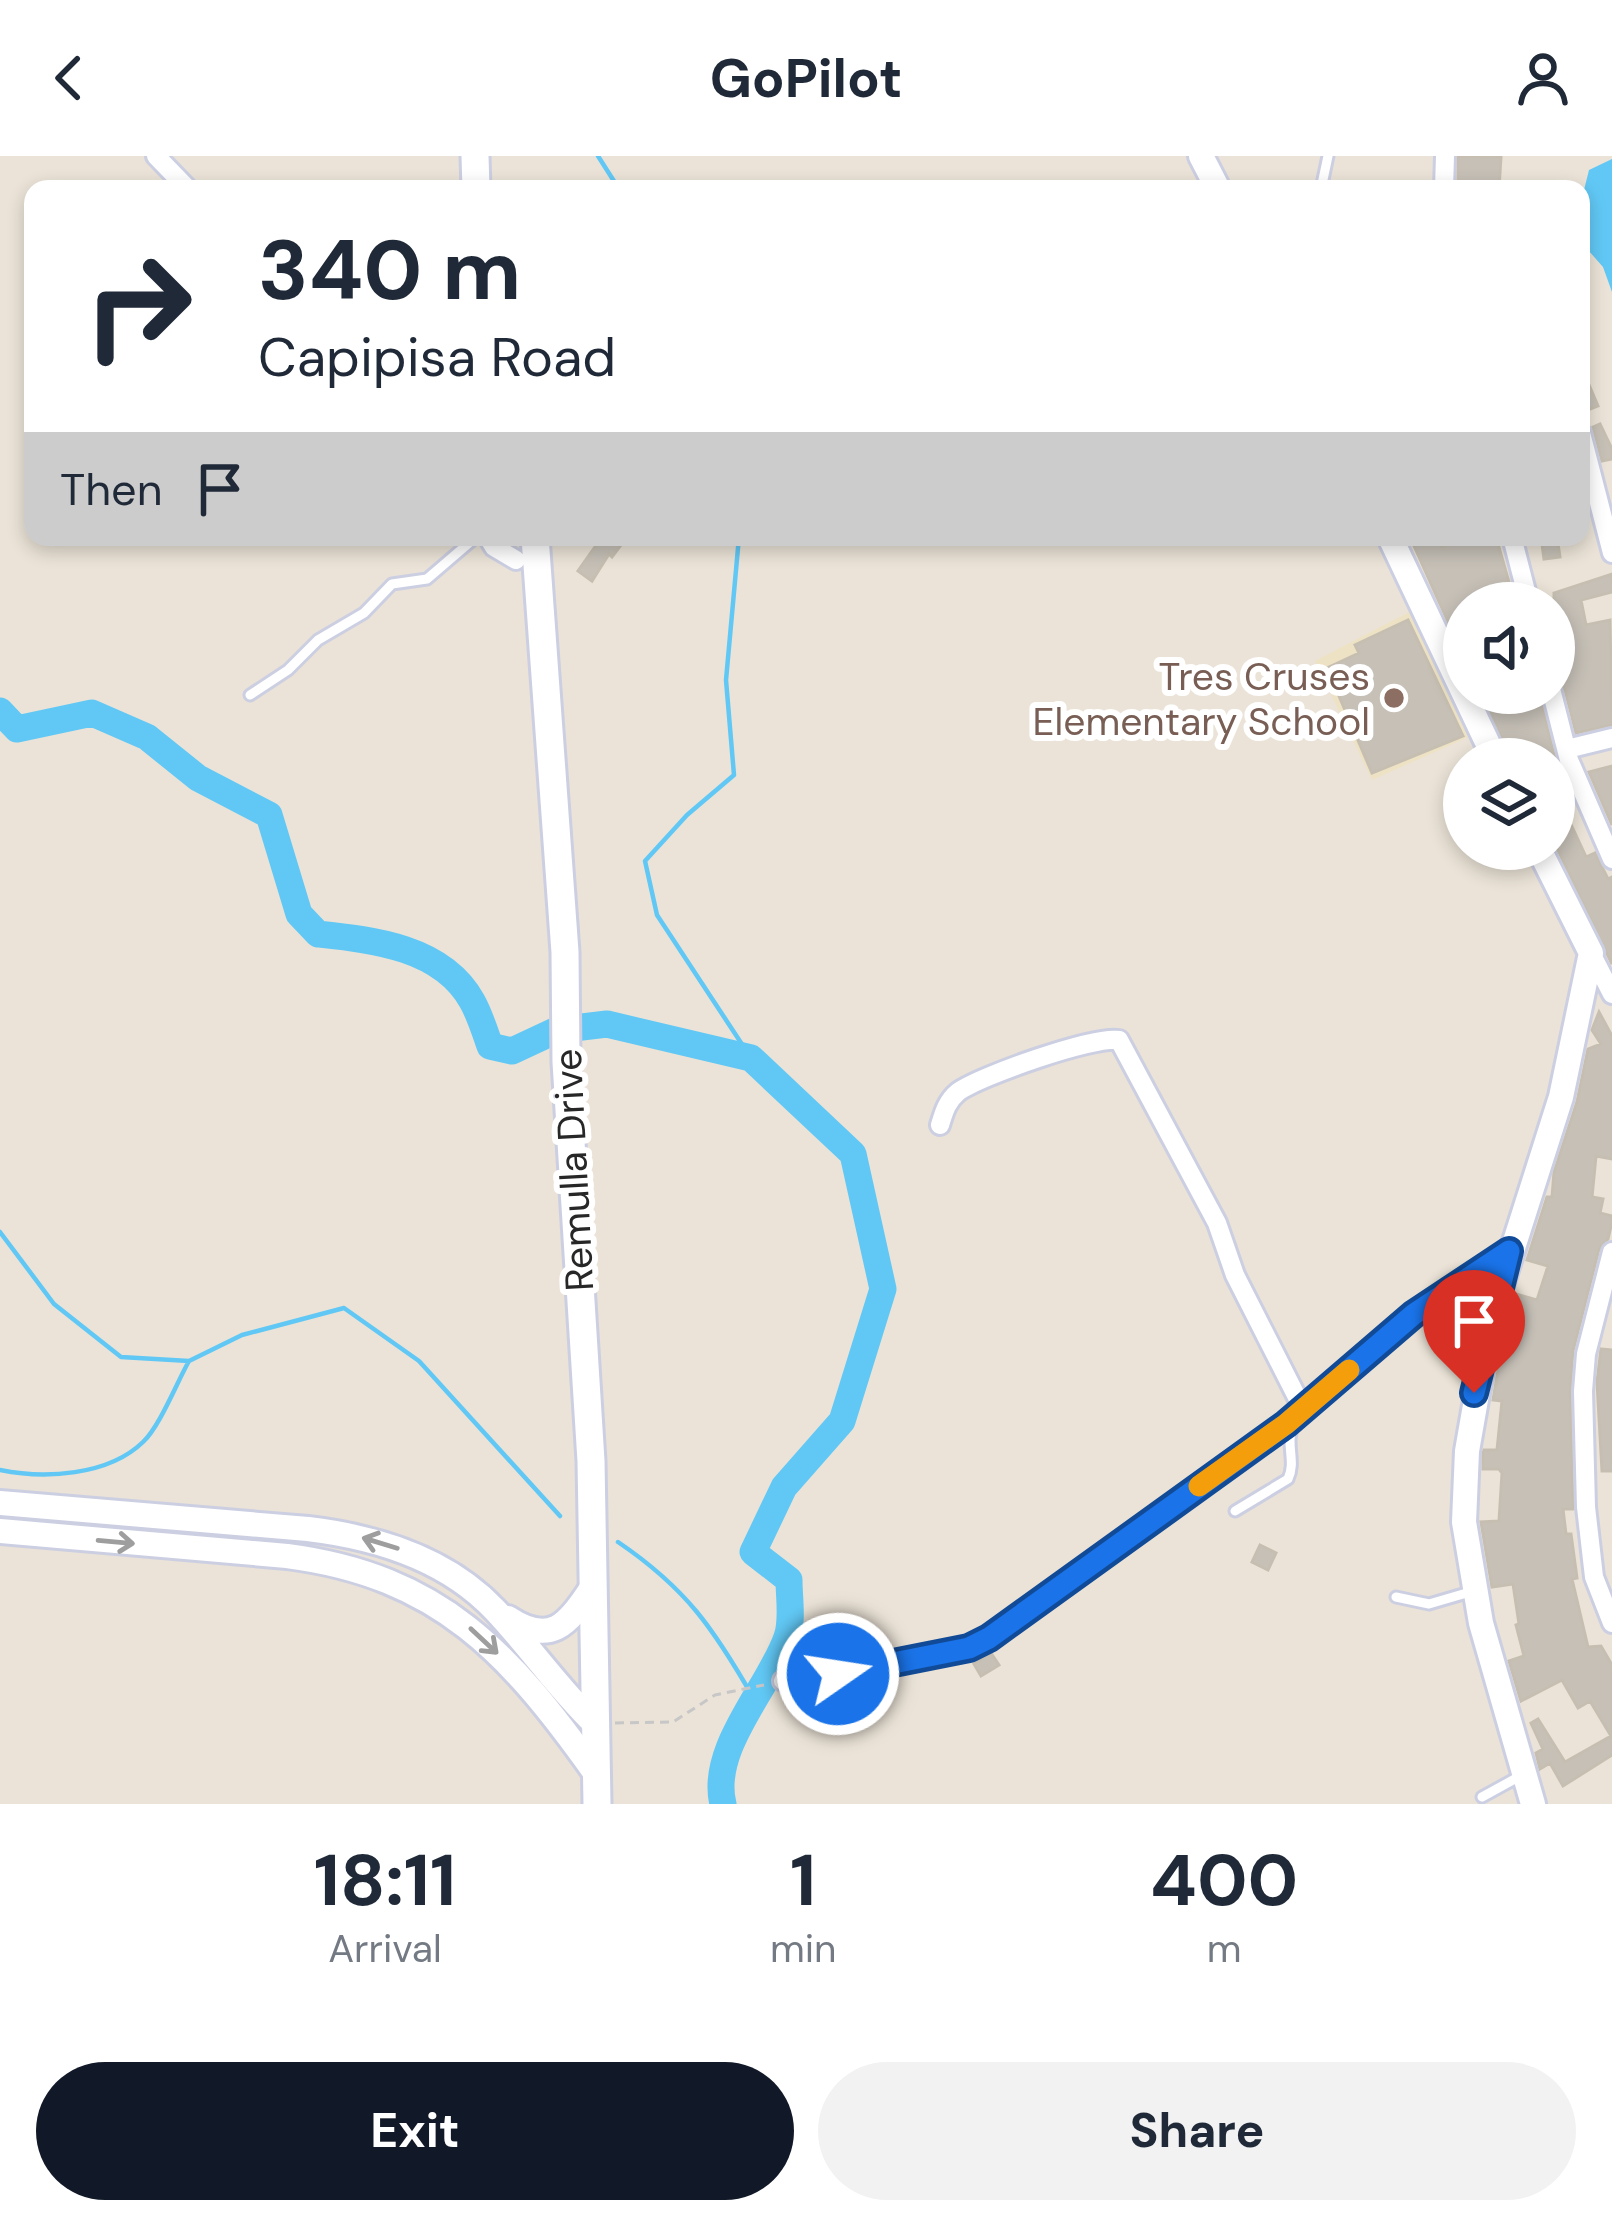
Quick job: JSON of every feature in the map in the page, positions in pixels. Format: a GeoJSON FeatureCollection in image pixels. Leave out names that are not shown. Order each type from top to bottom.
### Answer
{"type":"FeatureCollection","features":[{"type":"Feature","properties":{"kind":"main road","name":"Remulla Drive"},"geometry":{"type":"LineString","coordinates":[[536,546],[565,952],[566,1062],[591,1461],[597,1804]]}},
{"type":"Feature","properties":{"kind":"street"},"geometry":{"type":"LineString","coordinates":[[156,156],[179,180]]}},
{"type":"Feature","properties":{"kind":"street"},"geometry":{"type":"LineString","coordinates":[[1590,468],[1612,553]]}},
{"type":"Feature","properties":{"kind":"street"},"geometry":{"type":"LineString","coordinates":[[493,546],[516,560]]}},
{"type":"Feature","properties":{"kind":"street"},"geometry":{"type":"LineString","coordinates":[[1394,546],[1485,738]]}},
{"type":"Feature","properties":{"kind":"street"},"geometry":{"type":"LineString","coordinates":[[1514,546],[1524,582]]}},
{"type":"Feature","properties":{"kind":"street"},"geometry":{"type":"LineString","coordinates":[[1575,754],[1612,738]]}},
{"type":"Feature","properties":{"kind":"street"},"geometry":{"type":"LineString","coordinates":[[1575,783],[1612,859]]}},
{"type":"Feature","properties":{"kind":"street"},"geometry":{"type":"LineString","coordinates":[[1550,870],[1612,994]]}},
{"type":"Feature","properties":{"kind":"street"},"geometry":{"type":"LineString","coordinates":[[1533,1804],[1476,1590],[1464,1522],[1467,1451],[1490,1320],[1561,1097],[1591,952]]}},
{"type":"Feature","properties":{"kind":"street"},"geometry":{"type":"LineString","coordinates":[[940,1125],[945,1108],[961,1090],[1086,1042],[1119,1040],[1217,1223],[1235,1275],[1304,1409]]}},
{"type":"Feature","properties":{"kind":"street"},"geometry":{"type":"LineString","coordinates":[[783,1681],[809,1686],[875,1665],[969,1648],[989,1638],[1304,1409],[1414,1314],[1509,1251]]}},
{"type":"Feature","properties":{"kind":"street"},"geometry":{"type":"LineString","coordinates":[[1612,1252],[1586,1354],[1583,1390],[1586,1507],[1594,1577],[1612,1623]]}},
{"type":"Feature","properties":{"kind":"street"},"geometry":{"type":"LineString","coordinates":[[0,1504],[345,1534],[415,1556],[528,1630],[548,1631],[569,1620],[590,1588]]}},
{"type":"Feature","properties":{"kind":"street"},"geometry":{"type":"LineString","coordinates":[[0,1531],[287,1556],[331,1562],[389,1579],[425,1596],[476,1634],[562,1728],[596,1774]]}},
{"type":"Feature","properties":{"kind":"street"},"geometry":{"type":"LineString","coordinates":[[494,1609],[594,1724]]}},
{"type":"Feature","properties":{"kind":"lane"},"geometry":{"type":"LineString","coordinates":[[250,695],[288,670],[318,640],[364,613],[392,584],[427,578],[465,546]]}},
{"type":"Feature","properties":{"kind":"lane"},"geometry":{"type":"LineString","coordinates":[[1235,1511],[1288,1479],[1292,1462],[1288,1437],[1304,1409]]}},
{"type":"Feature","properties":{"kind":"lane"},"geometry":{"type":"LineString","coordinates":[[1396,1597],[1429,1604],[1476,1590]]}},
{"type":"Feature","properties":{"kind":"lane"},"geometry":{"type":"LineString","coordinates":[[1482,1797],[1522,1775]]}},
{"type":"Feature","properties":{"kind":"path"},"geometry":{"type":"LineString","coordinates":[[594,1724],[673,1722],[708,1698],[783,1681]]}},
{"type":"Feature","properties":{"kind":"shaded area","name":"Tres Cruses Elementary School"},"geometry":{"type":"Polygon","coordinates":[[[1411,611],[1443,675],[1443,714],[1462,714],[1473,735],[1443,738],[1443,748],[1372,780],[1315,661],[1411,611]]]}},
{"type":"Feature","properties":{"kind":"water"},"geometry":{"type":"Polygon","coordinates":[[[1612,159],[1612,292],[1603,267],[1590,252],[1589,170],[1612,159]]]}},
{"type":"Feature","properties":{"kind":"building"},"geometry":{"type":"Polygon","coordinates":[[[1458,156],[1501,157],[1500,180],[1458,180],[1458,156]]]}},
{"type":"Feature","properties":{"kind":"building"},"geometry":{"type":"Polygon","coordinates":[[[1600,424],[1612,449],[1612,459],[1602,461],[1593,427],[1600,424]]]}},
{"type":"Feature","properties":{"kind":"building"},"geometry":{"type":"Polygon","coordinates":[[[596,546],[620,546],[612,557],[609,554],[592,581],[578,571],[596,546]]]}},
{"type":"Feature","properties":{"kind":"building"},"geometry":{"type":"Polygon","coordinates":[[[1414,546],[1499,546],[1509,582],[1443,582],[1443,610],[1414,546]]]}},
{"type":"Feature","properties":{"kind":"building"},"geometry":{"type":"Polygon","coordinates":[[[1542,546],[1558,546],[1560,557],[1544,559],[1542,546]]]}},
{"type":"Feature","properties":{"kind":"building"},"geometry":{"type":"Polygon","coordinates":[[[1612,574],[1612,592],[1581,600],[1586,625],[1610,620],[1612,725],[1576,733],[1571,714],[1575,714],[1575,586],[1612,574]]]}},
{"type":"Feature","properties":{"kind":"building","name":"Tres Cruses Elementary School"},"geometry":{"type":"Polygon","coordinates":[[[1408,620],[1443,694],[1443,714],[1453,714],[1463,736],[1443,738],[1443,744],[1372,773],[1327,668],[1359,653],[1355,645],[1408,620]]]}},
{"type":"Feature","properties":{"kind":"building"},"geometry":{"type":"Polygon","coordinates":[[[1491,714],[1544,714],[1550,738],[1502,738],[1491,714]]]}},
{"type":"Feature","properties":{"kind":"building"},"geometry":{"type":"Polygon","coordinates":[[[1612,766],[1612,825],[1589,772],[1612,766]]]}},
{"type":"Feature","properties":{"kind":"building"},"geometry":{"type":"Polygon","coordinates":[[[1575,833],[1586,857],[1595,853],[1608,879],[1612,877],[1612,964],[1567,870],[1575,870],[1575,833]]]}},
{"type":"Feature","properties":{"kind":"building"},"geometry":{"type":"Polygon","coordinates":[[[1599,1012],[1612,1036],[1612,1159],[1596,1156],[1592,1197],[1603,1199],[1600,1213],[1612,1216],[1612,1222],[1608,1239],[1599,1249],[1573,1351],[1573,1509],[1563,1509],[1577,1578],[1572,1579],[1588,1647],[1601,1646],[1612,1665],[1612,1755],[1563,1786],[1550,1763],[1540,1769],[1536,1753],[1543,1749],[1531,1723],[1538,1719],[1565,1762],[1611,1736],[1590,1701],[1578,1708],[1562,1680],[1521,1701],[1509,1661],[1524,1656],[1513,1584],[1492,1587],[1481,1522],[1499,1521],[1502,1473],[1483,1469],[1483,1453],[1497,1450],[1502,1401],[1493,1400],[1516,1294],[1537,1300],[1548,1266],[1527,1260],[1547,1197],[1552,1197],[1554,1172],[1588,1049],[1601,1044],[1592,1030],[1599,1012]]]}},
{"type":"Feature","properties":{"kind":"building"},"geometry":{"type":"Polygon","coordinates":[[[1601,1349],[1612,1350],[1612,1471],[1602,1471],[1597,1382],[1601,1349]]]}},
{"type":"Feature","properties":{"kind":"building"},"geometry":{"type":"Polygon","coordinates":[[[1260,1545],[1276,1553],[1268,1570],[1252,1562],[1260,1545]]]}},
{"type":"Feature","properties":{"kind":"building"},"geometry":{"type":"Polygon","coordinates":[[[991,1653],[999,1665],[981,1676],[974,1664],[991,1653]]]}},
{"type":"Feature","properties":{"kind":"waterway"},"geometry":{"type":"LineString","coordinates":[[598,156],[613,180]]}},
{"type":"Feature","properties":{"kind":"waterway"},"geometry":{"type":"LineString","coordinates":[[738,546],[726,680],[734,775],[687,815],[645,861],[657,915],[751,1058]]}},
{"type":"Feature","properties":{"kind":"waterway"},"geometry":{"type":"LineString","coordinates":[[0,711],[17,729],[92,713],[147,737],[198,778],[269,815],[299,914],[318,934],[404,950],[443,969],[472,1001],[490,1046],[512,1051],[557,1030],[607,1024],[751,1058],[853,1154],[883,1289],[842,1421],[784,1487],[753,1552],[789,1580],[790,1624],[779,1656],[743,1718],[725,1761],[723,1804]]}},
{"type":"Feature","properties":{"kind":"waterway"},"geometry":{"type":"LineString","coordinates":[[0,1232],[54,1304],[121,1357],[189,1361],[242,1335],[344,1308],[419,1361],[560,1516]]}},
{"type":"Feature","properties":{"kind":"waterway"},"geometry":{"type":"LineString","coordinates":[[0,1470],[75,1472],[129,1453],[156,1426],[189,1361]]}},
{"type":"Feature","properties":{"kind":"waterway"},"geometry":{"type":"LineString","coordinates":[[618,1542],[680,1593],[725,1651],[754,1699]]}},
{"type":"Feature","properties":{"kind":"slow traffic"},"geometry":{"type":"LineString","coordinates":[[1199,1486],[1286,1424],[1349,1370]]}},
{"type":"Feature","properties":{"kind":"place","name":"Tres Cruses Elementary School"},"geometry":{"type":"Point","coordinates":[1394,698]}},
{"type":"Feature","properties":{"kind":"route"},"geometry":{"type":"LineString","coordinates":[[838,1674],[969,1648],[989,1638],[1286,1424],[1414,1314],[1509,1251],[1474,1393]]}}]}
